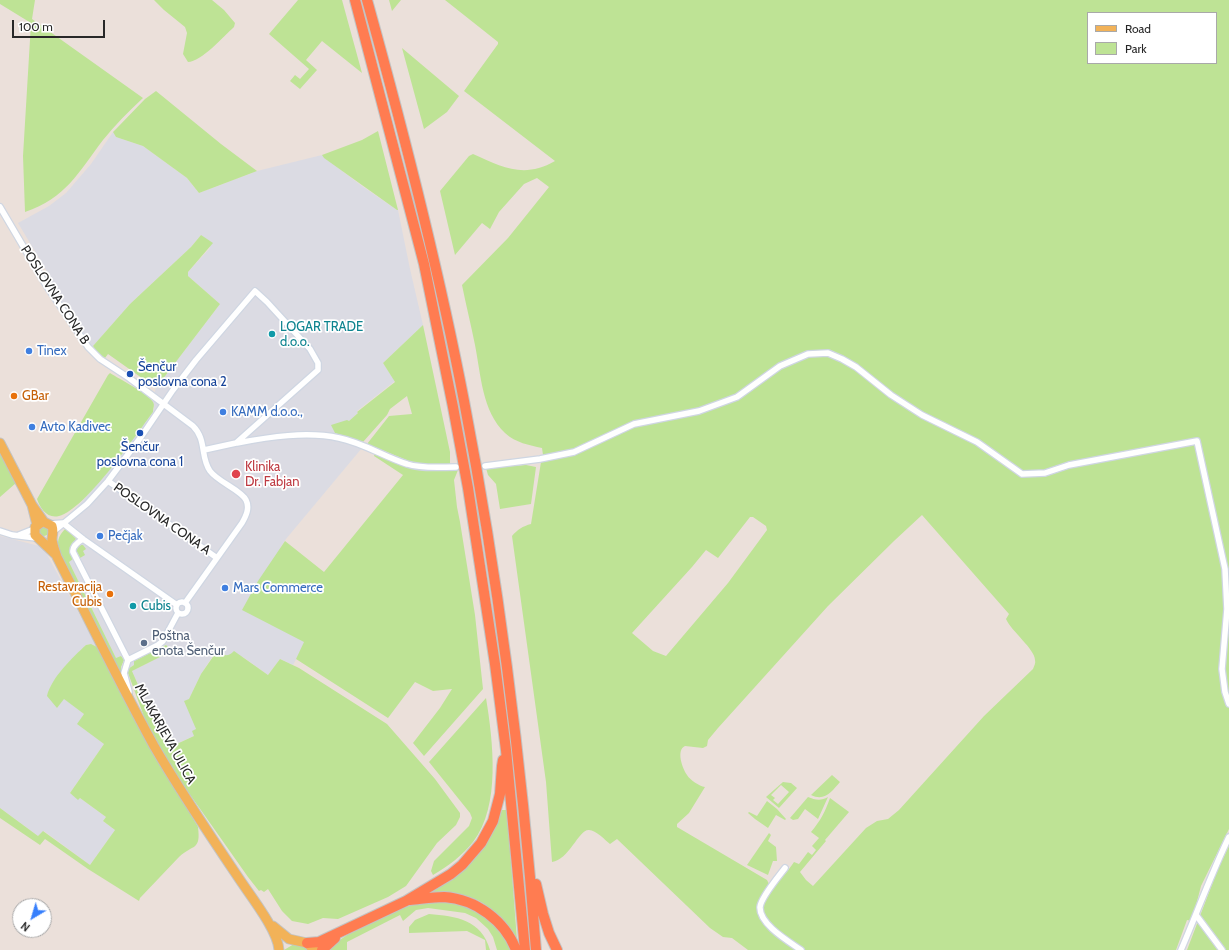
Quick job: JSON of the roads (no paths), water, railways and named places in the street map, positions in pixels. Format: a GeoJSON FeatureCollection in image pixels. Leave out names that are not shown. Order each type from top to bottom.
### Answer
{"type":"FeatureCollection","features":[{"type":"Feature","properties":{"kind":"highway"},"geometry":{"type":"LineString","coordinates":[[355,0],[424,264],[468,488],[495,664],[506,750],[525,950]]}},
{"type":"Feature","properties":{"kind":"highway"},"geometry":{"type":"LineString","coordinates":[[367,0],[402,126],[433,254],[464,401],[489,546],[513,715],[530,871],[536,950]]}},
{"type":"Feature","properties":{"kind":"highway"},"geometry":{"type":"LineString","coordinates":[[311,947],[406,901],[456,870],[473,854],[490,829],[496,812],[500,794],[502,766],[506,750]]}},
{"type":"Feature","properties":{"kind":"highway"},"geometry":{"type":"LineString","coordinates":[[530,871],[537,887],[549,933],[557,950]]}},
{"type":"Feature","properties":{"kind":"highway"},"geometry":{"type":"LineString","coordinates":[[406,901],[444,897],[476,906],[497,920],[516,950]]}},
{"type":"Feature","properties":{"kind":"highway"},"geometry":{"type":"LineString","coordinates":[[322,950],[344,930]]}},
{"type":"Feature","properties":{"kind":"main road"},"geometry":{"type":"LineString","coordinates":[[0,443],[32,505],[43,531]]}},
{"type":"Feature","properties":{"kind":"main road","name":"MLAKARJEVA ULICA"},"geometry":{"type":"LineString","coordinates":[[43,531],[135,712],[174,780],[264,916]]}},
{"type":"Feature","properties":{"kind":"main road"},"geometry":{"type":"LineString","coordinates":[[264,916],[284,936],[295,941]]}},
{"type":"Feature","properties":{"kind":"main road"},"geometry":{"type":"LineString","coordinates":[[264,916],[276,937],[280,950],[288,943],[295,941],[301,941],[311,947]]}},
{"type":"Feature","properties":{"kind":"street","name":"POSLOVNA CONA B"},"geometry":{"type":"LineString","coordinates":[[0,207],[46,285],[88,347],[100,359],[164,403]]}},
{"type":"Feature","properties":{"kind":"street"},"geometry":{"type":"LineString","coordinates":[[0,531],[12,535],[19,535],[43,531],[63,523],[87,504],[108,481],[196,360],[255,291],[310,349],[318,363],[318,370],[236,443]]}},
{"type":"Feature","properties":{"kind":"street"},"geometry":{"type":"LineString","coordinates":[[485,466],[540,459],[574,452],[634,424],[699,411],[737,397],[780,366],[808,354],[828,353],[856,367],[891,395],[922,415],[977,442],[1022,474],[1046,474],[1070,465],[1197,441],[1225,569],[1227,609],[1222,670],[1225,692],[1229,704]]}},
{"type":"Feature","properties":{"kind":"street","name":"POSLOVNA CONA A"},"geometry":{"type":"LineString","coordinates":[[164,403],[198,430],[211,473],[242,495],[246,500],[248,510],[242,523],[185,603]]}},
{"type":"Feature","properties":{"kind":"street"},"geometry":{"type":"LineString","coordinates":[[204,450],[257,439],[291,435],[339,438],[364,446],[408,464],[456,467]]}},
{"type":"Feature","properties":{"kind":"street","name":"POSLOVNA CONA A"},"geometry":{"type":"LineString","coordinates":[[108,481],[217,558]]}},
{"type":"Feature","properties":{"kind":"street"},"geometry":{"type":"LineString","coordinates":[[63,523],[83,539],[177,605]]}},
{"type":"Feature","properties":{"kind":"street"},"geometry":{"type":"LineString","coordinates":[[19,535],[43,531]]}},
{"type":"Feature","properties":{"kind":"street"},"geometry":{"type":"LineString","coordinates":[[83,539],[74,546],[72,549],[73,552],[128,660]]}},
{"type":"Feature","properties":{"kind":"street"},"geometry":{"type":"LineString","coordinates":[[177,605],[181,602],[185,603],[188,607],[187,612],[183,614],[178,613]]}},
{"type":"Feature","properties":{"kind":"street"},"geometry":{"type":"LineString","coordinates":[[135,712],[124,678],[128,660],[163,641],[178,613],[176,609],[177,605]]}},
{"type":"Feature","properties":{"kind":"street"},"geometry":{"type":"LineString","coordinates":[[1181,950],[1216,863],[1229,837]]}},
{"type":"Feature","properties":{"kind":"street"},"geometry":{"type":"LineString","coordinates":[[785,868],[760,906],[762,916],[768,925],[801,950]]}},
{"type":"Feature","properties":{"kind":"street"},"geometry":{"type":"LineString","coordinates":[[1196,915],[1222,950]]}},
{"type":"Feature","properties":{"kind":"place","name":"LOGAR TRADE d.o.o."},"geometry":{"type":"Point","coordinates":[272,334]}},
{"type":"Feature","properties":{"kind":"place","name":"Tinex"},"geometry":{"type":"Point","coordinates":[29,351]}},
{"type":"Feature","properties":{"kind":"place","name":"Šenčur poslovna cona 2"},"geometry":{"type":"Point","coordinates":[130,374]}},
{"type":"Feature","properties":{"kind":"place","name":"GBar"},"geometry":{"type":"Point","coordinates":[14,396]}},
{"type":"Feature","properties":{"kind":"place","name":"KAMM d.o.o.,"},"geometry":{"type":"Point","coordinates":[223,412]}},
{"type":"Feature","properties":{"kind":"place","name":"Avto Kadivec"},"geometry":{"type":"Point","coordinates":[32,427]}},
{"type":"Feature","properties":{"kind":"place","name":"Šenčur poslovna cona 1"},"geometry":{"type":"Point","coordinates":[140,433]}},
{"type":"Feature","properties":{"kind":"place","name":"Klinika Dr. Fabjan"},"geometry":{"type":"Point","coordinates":[236,474]}},
{"type":"Feature","properties":{"kind":"place","name":"Pečjak"},"geometry":{"type":"Point","coordinates":[100,536]}},
{"type":"Feature","properties":{"kind":"place","name":"Mars Commerce"},"geometry":{"type":"Point","coordinates":[225,588]}},
{"type":"Feature","properties":{"kind":"place","name":"Restavracija Cubis"},"geometry":{"type":"Point","coordinates":[110,594]}},
{"type":"Feature","properties":{"kind":"place","name":"Cubis"},"geometry":{"type":"Point","coordinates":[133,606]}},
{"type":"Feature","properties":{"kind":"place","name":"Poštna enota Šenčur"},"geometry":{"type":"Point","coordinates":[144,643]}}]}
